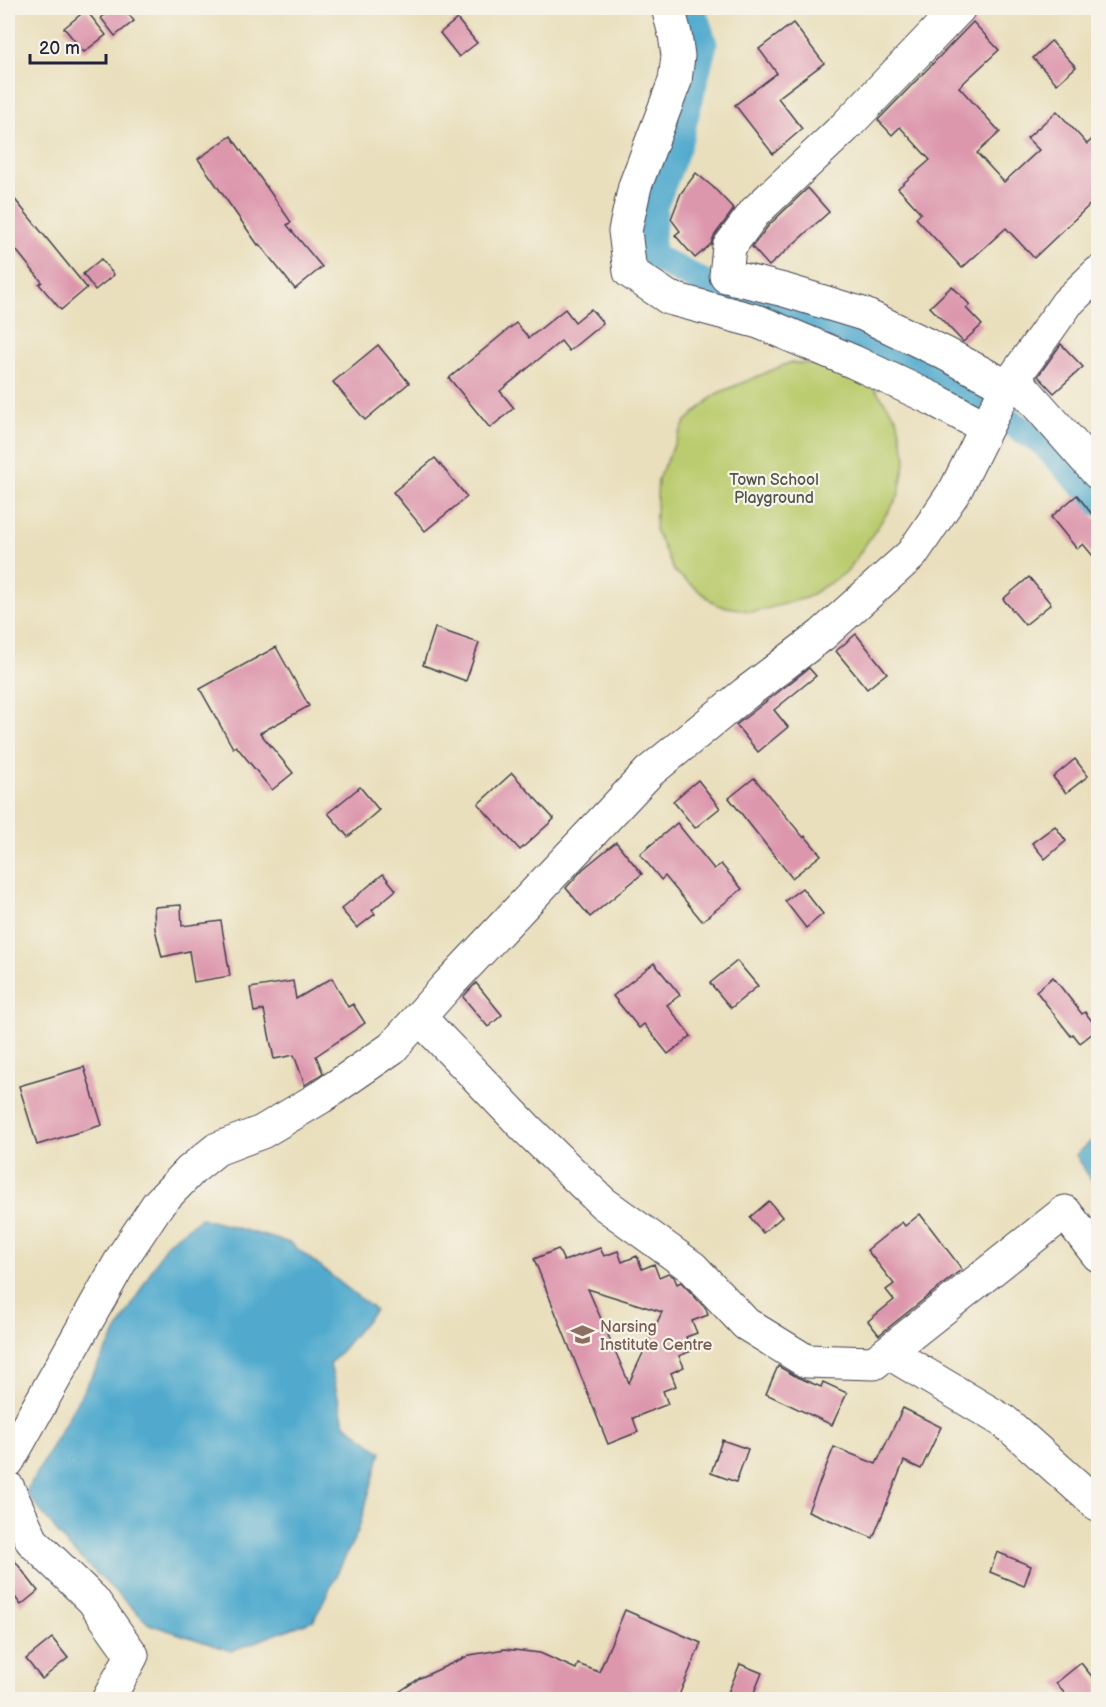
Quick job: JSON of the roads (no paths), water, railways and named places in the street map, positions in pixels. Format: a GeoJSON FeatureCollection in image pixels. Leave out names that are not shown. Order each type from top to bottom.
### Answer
{"type":"FeatureCollection","features":[{"type":"Feature","properties":{"kind":"street"},"geometry":{"type":"LineString","coordinates":[[668,8],[678,56],[675,81],[636,186],[625,231],[630,272],[669,298],[759,322],[854,362],[935,400],[984,431]]}},
{"type":"Feature","properties":{"kind":"street"},"geometry":{"type":"LineString","coordinates":[[959,8],[845,127],[755,212],[729,247],[726,276],[863,314],[1009,386],[1046,412],[1098,473]]}},
{"type":"Feature","properties":{"kind":"street"},"geometry":{"type":"LineString","coordinates":[[8,1461],[124,1255],[158,1204],[191,1170],[217,1149],[262,1132],[392,1048],[447,986],[649,772],[822,635],[912,554],[956,489],[1009,386],[1067,303],[1098,273]]}},
{"type":"Feature","properties":{"kind":"street"},"geometry":{"type":"LineString","coordinates":[[420,1018],[526,1128],[603,1203],[693,1268],[746,1324],[806,1361],[874,1363],[1065,1212],[1098,1255]]}},
{"type":"Feature","properties":{"kind":"street"},"geometry":{"type":"LineString","coordinates":[[888,1352],[1005,1422],[1098,1503]]}},
{"type":"Feature","properties":{"kind":"street"},"geometry":{"type":"LineString","coordinates":[[8,1488],[32,1541],[93,1600],[132,1655],[108,1700]]}},
{"type":"Feature","properties":{"kind":"water"},"geometry":{"type":"Polygon","coordinates":[[[1098,1135],[1098,1192],[1076,1155],[1098,1135]]]}},
{"type":"Feature","properties":{"kind":"water"},"geometry":{"type":"Polygon","coordinates":[[[201,1218],[290,1243],[375,1310],[330,1364],[344,1423],[381,1452],[358,1531],[314,1620],[231,1651],[149,1624],[68,1546],[26,1492],[167,1243],[201,1218]]]}},
{"type":"Feature","properties":{"kind":"waterway"},"geometry":{"type":"LineString","coordinates":[[692,8],[704,44],[678,145],[654,207],[651,255],[708,285],[813,318],[958,389],[1043,443],[1098,502]]}},
{"type":"Feature","properties":{"kind":"place","name":"Narsing Institute Centre"},"geometry":{"type":"Point","coordinates":[582,1335]}},
{"type":"Feature","properties":{"kind":"park label","name":"Town School Playground"},"geometry":{"type":"Point","coordinates":[774,488]}}]}
